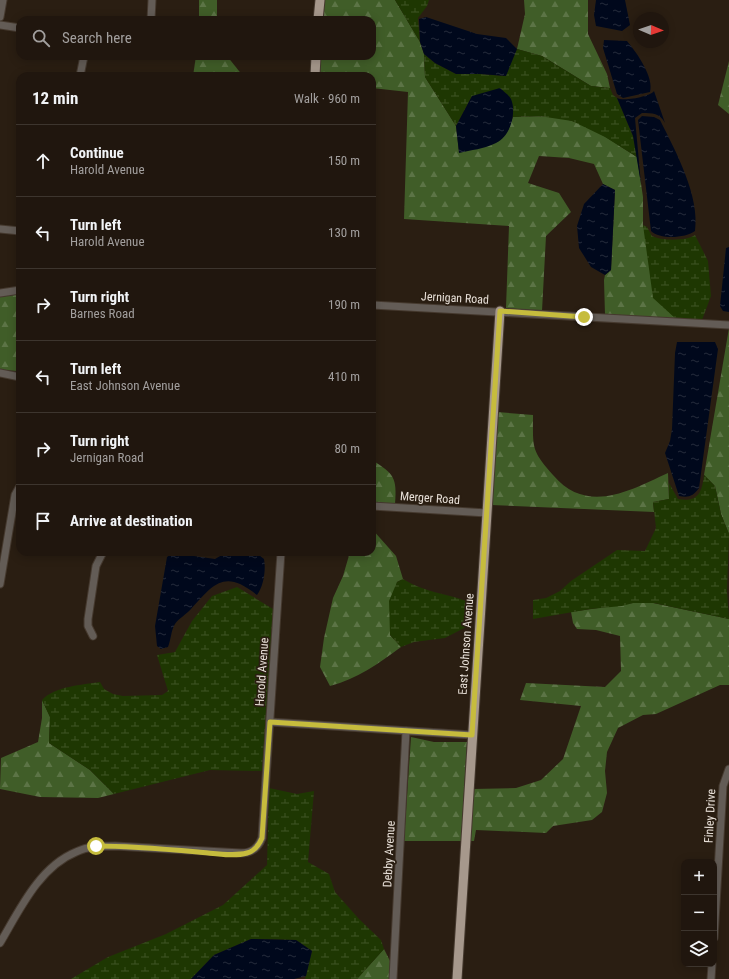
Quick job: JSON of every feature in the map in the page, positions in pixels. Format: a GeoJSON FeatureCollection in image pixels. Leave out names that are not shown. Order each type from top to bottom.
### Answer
{"type":"FeatureCollection","features":[{"type":"Feature","properties":{"kind":"main road"},"geometry":{"type":"LineString","coordinates":[[318,16],[320,0]]}},
{"type":"Feature","properties":{"kind":"main road"},"geometry":{"type":"LineString","coordinates":[[315,72],[316,60]]}},
{"type":"Feature","properties":{"kind":"main road","name":"East Johnson Avenue"},"geometry":{"type":"LineString","coordinates":[[457,979],[500,311]]}},
{"type":"Feature","properties":{"kind":"street"},"geometry":{"type":"LineString","coordinates":[[0,17],[3,0]]}},
{"type":"Feature","properties":{"kind":"street"},"geometry":{"type":"LineString","coordinates":[[151,16],[152,0]]}},
{"type":"Feature","properties":{"kind":"street"},"geometry":{"type":"LineString","coordinates":[[0,25],[16,27]]}},
{"type":"Feature","properties":{"kind":"street"},"geometry":{"type":"LineString","coordinates":[[81,72],[83,60]]}},
{"type":"Feature","properties":{"kind":"street"},"geometry":{"type":"LineString","coordinates":[[0,229],[16,231]]}},
{"type":"Feature","properties":{"kind":"street"},"geometry":{"type":"LineString","coordinates":[[0,293],[16,291]]}},
{"type":"Feature","properties":{"kind":"street","name":"Jernigan Road"},"geometry":{"type":"LineString","coordinates":[[376,305],[729,325]]}},
{"type":"Feature","properties":{"kind":"street"},"geometry":{"type":"LineString","coordinates":[[0,374],[16,376]]}},
{"type":"Feature","properties":{"kind":"street"},"geometry":{"type":"LineString","coordinates":[[0,584],[16,493]]}},
{"type":"Feature","properties":{"kind":"street","name":"Merger Road"},"geometry":{"type":"LineString","coordinates":[[376,506],[486,513]]}},
{"type":"Feature","properties":{"kind":"street"},"geometry":{"type":"LineString","coordinates":[[93,636],[88,626],[88,619],[96,566],[101,556]]}},
{"type":"Feature","properties":{"kind":"street","name":"Harold Avenue"},"geometry":{"type":"LineString","coordinates":[[0,943],[40,881],[57,863],[76,852],[96,846],[241,853],[252,851],[256,848],[262,838],[281,556]]}},
{"type":"Feature","properties":{"kind":"street"},"geometry":{"type":"LineString","coordinates":[[270,722],[472,735]]}},
{"type":"Feature","properties":{"kind":"street","name":"Debby Avenue"},"geometry":{"type":"LineString","coordinates":[[393,979],[406,731]]}},
{"type":"Feature","properties":{"kind":"street","name":"Finley Drive"},"geometry":{"type":"LineString","coordinates":[[714,931],[722,786],[729,769]]}},
{"type":"Feature","properties":{"kind":"street"},"geometry":{"type":"LineString","coordinates":[[711,979],[712,967]]}},
{"type":"Feature","properties":{"kind":"green space"},"geometry":{"type":"Polygon","coordinates":[[[199,0],[217,0],[217,16],[199,16],[199,0]]]}},
{"type":"Feature","properties":{"kind":"green space"},"geometry":{"type":"Polygon","coordinates":[[[324,0],[395,0],[420,42],[424,54],[425,77],[456,126],[459,152],[507,132],[513,117],[542,116],[565,119],[581,124],[637,157],[643,197],[643,225],[676,319],[605,315],[604,280],[605,275],[611,270],[615,190],[603,184],[594,164],[569,158],[539,156],[528,183],[559,193],[571,212],[546,236],[542,311],[506,308],[509,226],[404,219],[408,92],[376,88],[376,72],[319,72],[320,60],[376,60],[376,16],[322,16],[324,0]]]}},
{"type":"Feature","properties":{"kind":"green space"},"geometry":{"type":"Polygon","coordinates":[[[395,0],[429,0],[427,6],[418,18],[420,42],[395,0]]]}},
{"type":"Feature","properties":{"kind":"green space"},"geometry":{"type":"Polygon","coordinates":[[[524,0],[588,0],[588,34],[607,74],[610,88],[591,86],[542,56],[517,49],[525,14],[524,0]]]}},
{"type":"Feature","properties":{"kind":"green space"},"geometry":{"type":"Polygon","coordinates":[[[517,49],[542,56],[591,86],[610,88],[613,95],[617,98],[633,136],[637,157],[605,137],[572,121],[539,116],[513,117],[472,96],[456,126],[425,77],[424,54],[435,63],[456,74],[505,76],[517,49]]]}},
{"type":"Feature","properties":{"kind":"green space"},"geometry":{"type":"Polygon","coordinates":[[[195,60],[230,60],[240,72],[194,72],[195,60]]]}},
{"type":"Feature","properties":{"kind":"green space"},"geometry":{"type":"Polygon","coordinates":[[[729,61],[729,114],[718,105],[729,61]]]}},
{"type":"Feature","properties":{"kind":"green space"},"geometry":{"type":"Polygon","coordinates":[[[643,225],[647,227],[652,236],[656,238],[674,240],[692,237],[695,235],[708,261],[711,296],[702,320],[676,319],[653,298],[643,225]]]}},
{"type":"Feature","properties":{"kind":"green space"},"geometry":{"type":"Polygon","coordinates":[[[16,295],[16,371],[0,370],[0,297],[16,295]]]}},
{"type":"Feature","properties":{"kind":"green space"},"geometry":{"type":"Polygon","coordinates":[[[729,328],[729,534],[721,514],[715,486],[704,475],[729,328]]]}},
{"type":"Feature","properties":{"kind":"green space"},"geometry":{"type":"Polygon","coordinates":[[[497,412],[533,415],[533,435],[537,454],[553,475],[566,487],[580,494],[594,497],[609,496],[638,487],[668,473],[669,499],[653,502],[654,512],[491,505],[497,412]]]}},
{"type":"Feature","properties":{"kind":"green space"},"geometry":{"type":"Polygon","coordinates":[[[376,463],[385,469],[392,477],[395,488],[395,504],[376,502],[376,463]]]}},
{"type":"Feature","properties":{"kind":"green space"},"geometry":{"type":"Polygon","coordinates":[[[704,475],[715,486],[721,514],[729,534],[727,591],[729,619],[654,603],[633,603],[622,606],[590,609],[533,619],[533,600],[546,598],[560,591],[571,581],[617,550],[645,551],[656,528],[653,502],[669,499],[669,483],[678,499],[685,500],[694,498],[700,491],[704,475]]]}},
{"type":"Feature","properties":{"kind":"green space"},"geometry":{"type":"Polygon","coordinates":[[[376,534],[396,556],[403,579],[397,582],[390,635],[401,647],[376,665],[358,675],[330,686],[320,667],[324,638],[333,598],[343,576],[349,556],[376,556],[376,534]]]}},
{"type":"Feature","properties":{"kind":"green space"},"geometry":{"type":"Polygon","coordinates":[[[403,579],[426,590],[466,601],[470,618],[468,626],[445,638],[414,642],[401,647],[390,635],[389,601],[397,582],[403,579]]]}},
{"type":"Feature","properties":{"kind":"green space"},"geometry":{"type":"Polygon","coordinates":[[[237,587],[273,609],[262,771],[210,770],[114,794],[90,770],[49,743],[50,717],[42,700],[47,695],[69,687],[100,682],[104,689],[113,694],[123,696],[162,695],[168,691],[157,655],[175,652],[192,621],[212,596],[237,587]]]}},
{"type":"Feature","properties":{"kind":"green space"},"geometry":{"type":"Polygon","coordinates":[[[633,603],[653,603],[729,619],[729,685],[720,685],[656,714],[643,715],[618,728],[607,752],[605,771],[607,793],[602,812],[592,820],[553,826],[546,833],[476,830],[474,841],[470,841],[473,789],[516,788],[541,780],[563,759],[581,706],[520,700],[526,683],[605,687],[621,671],[620,636],[596,630],[577,629],[573,623],[571,612],[633,603]]]}},
{"type":"Feature","properties":{"kind":"green space"},"geometry":{"type":"Polygon","coordinates":[[[42,700],[50,717],[49,743],[90,770],[114,794],[98,798],[40,797],[0,789],[1,758],[38,742],[42,718],[42,700]]]}},
{"type":"Feature","properties":{"kind":"green space"},"geometry":{"type":"Polygon","coordinates":[[[411,737],[434,742],[467,742],[461,841],[404,841],[411,737]]]}},
{"type":"Feature","properties":{"kind":"green space"},"geometry":{"type":"Polygon","coordinates":[[[269,788],[297,794],[314,791],[308,862],[329,874],[335,892],[359,919],[381,940],[384,949],[357,979],[305,979],[312,951],[296,940],[251,939],[214,955],[191,979],[71,979],[108,957],[166,934],[223,905],[267,865],[269,788]]]}},
{"type":"Feature","properties":{"kind":"green space"},"geometry":{"type":"Polygon","coordinates":[[[384,949],[390,961],[389,979],[357,979],[384,949]]]}},
{"type":"Feature","properties":{"kind":"water"},"geometry":{"type":"Polygon","coordinates":[[[596,0],[625,0],[630,25],[622,31],[596,26],[594,15],[596,0]]]}},
{"type":"Feature","properties":{"kind":"water"},"geometry":{"type":"Polygon","coordinates":[[[426,17],[477,34],[506,38],[517,49],[506,76],[456,74],[435,63],[424,54],[420,42],[419,19],[426,17]]]}},
{"type":"Feature","properties":{"kind":"water"},"geometry":{"type":"Polygon","coordinates":[[[604,40],[627,41],[644,65],[650,79],[650,92],[623,98],[617,94],[603,48],[604,40]]]}},
{"type":"Feature","properties":{"kind":"water"},"geometry":{"type":"Polygon","coordinates":[[[500,88],[511,99],[513,105],[513,117],[505,136],[501,140],[491,145],[459,153],[456,126],[472,96],[500,88]]]}},
{"type":"Feature","properties":{"kind":"water"},"geometry":{"type":"Polygon","coordinates":[[[654,91],[665,123],[661,117],[652,114],[642,113],[635,118],[641,184],[633,136],[617,98],[637,98],[648,95],[654,91]]]}},
{"type":"Feature","properties":{"kind":"water"},"geometry":{"type":"Polygon","coordinates":[[[642,116],[654,117],[660,120],[685,174],[694,203],[696,217],[695,231],[686,235],[667,237],[660,236],[651,231],[638,120],[642,116]]]}},
{"type":"Feature","properties":{"kind":"water"},"geometry":{"type":"Polygon","coordinates":[[[603,184],[615,190],[611,270],[605,275],[591,267],[579,248],[577,226],[584,204],[603,184]]]}},
{"type":"Feature","properties":{"kind":"water"},"geometry":{"type":"Polygon","coordinates":[[[729,247],[729,312],[723,311],[720,306],[726,248],[729,247]]]}},
{"type":"Feature","properties":{"kind":"water"},"geometry":{"type":"Polygon","coordinates":[[[677,342],[715,342],[718,349],[699,488],[693,495],[686,497],[679,496],[665,453],[670,441],[672,429],[675,353],[677,342]]]}},
{"type":"Feature","properties":{"kind":"water"},"geometry":{"type":"Polygon","coordinates":[[[194,556],[215,559],[220,556],[260,556],[264,559],[264,577],[257,595],[246,587],[236,583],[228,581],[221,582],[207,592],[175,624],[168,647],[161,649],[157,646],[155,626],[167,557],[194,556]]]}},
{"type":"Feature","properties":{"kind":"water"},"geometry":{"type":"Polygon","coordinates":[[[251,939],[296,940],[312,951],[306,976],[294,979],[191,979],[214,955],[251,939]]]}},
{"type":"Feature","properties":{"kind":"route"},"geometry":{"type":"LineString","coordinates":[[96,846],[150,848],[211,853],[246,853],[252,851],[260,843],[262,838],[270,722],[472,735],[500,311],[584,317]]}}]}
